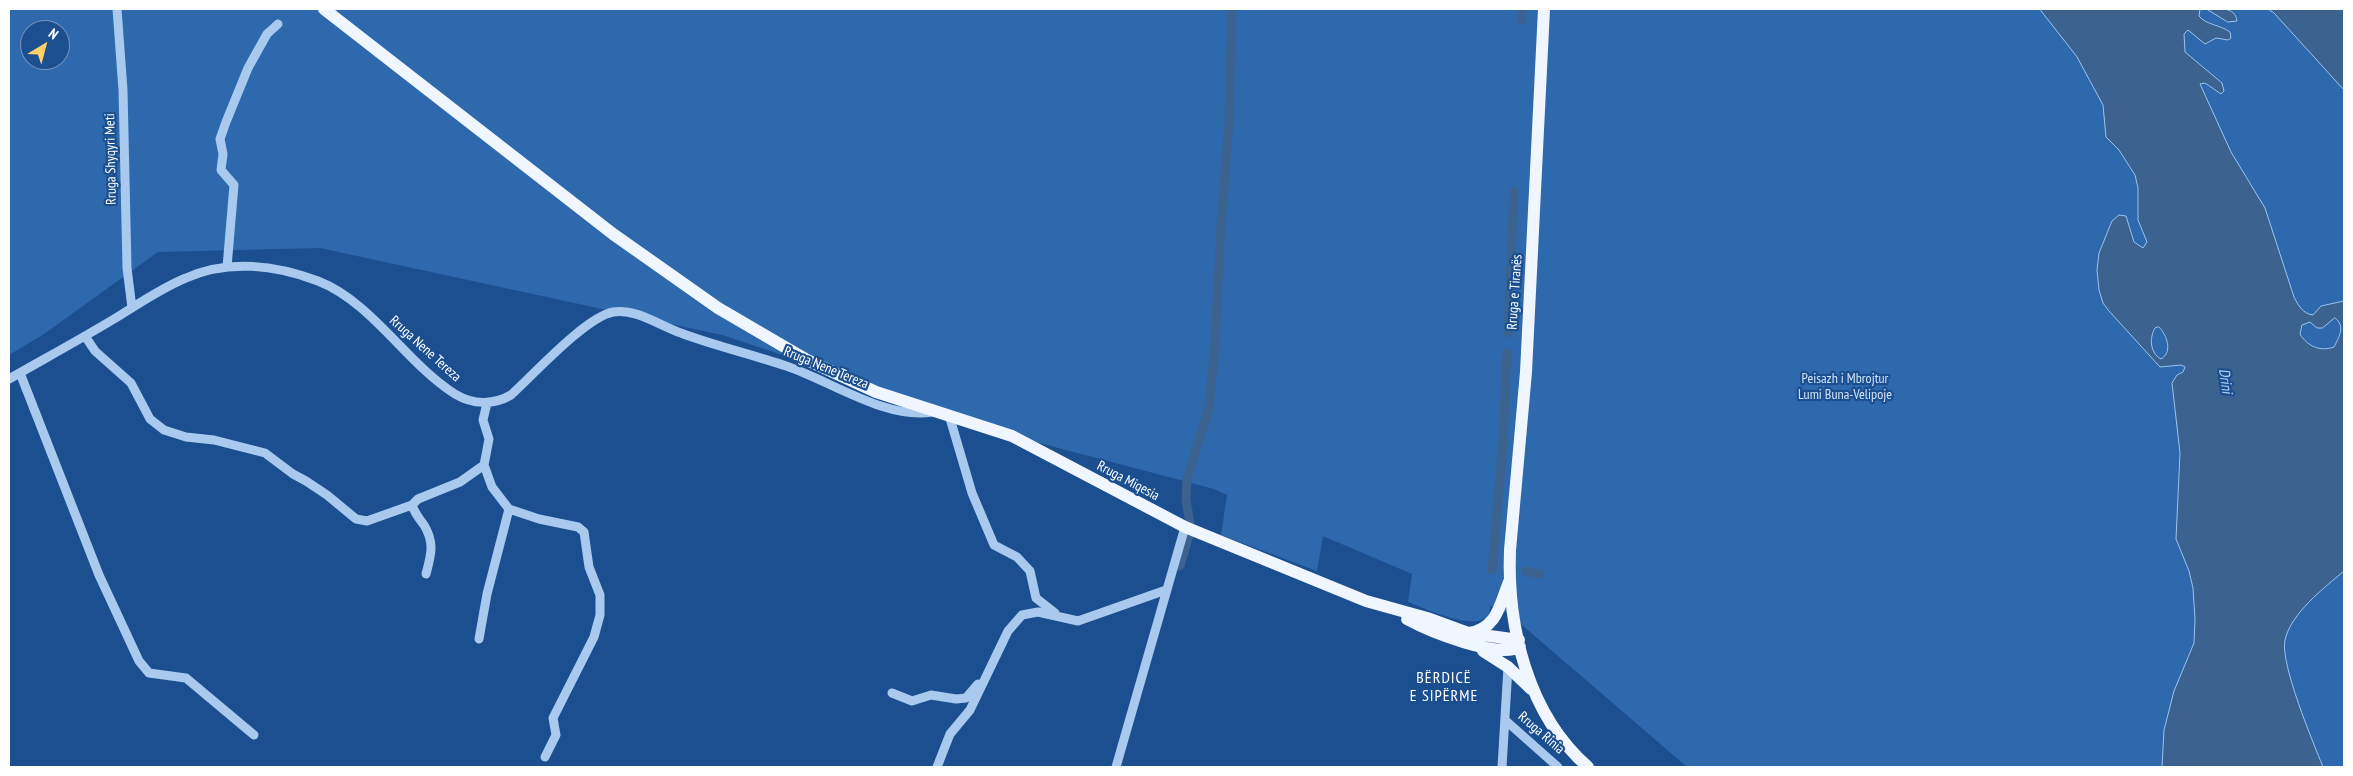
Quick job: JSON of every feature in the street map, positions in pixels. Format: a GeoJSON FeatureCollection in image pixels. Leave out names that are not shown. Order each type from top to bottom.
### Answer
{"type":"FeatureCollection","features":[{"type":"Feature","properties":{"kind":"main road","name":"Rruga Miqesia"},"geometry":{"type":"LineString","coordinates":[[324,9],[613,234],[680,282],[775,342],[855,383],[994,429],[1032,446],[1115,492],[1203,535],[1387,608],[1427,618],[1469,638],[1520,643]]}},
{"type":"Feature","properties":{"kind":"main road","name":"Rruga e Tiranës"},"geometry":{"type":"LineString","coordinates":[[1510,577],[1510,550],[1526,372],[1544,9]]}},
{"type":"Feature","properties":{"kind":"main road"},"geometry":{"type":"LineString","coordinates":[[1510,577],[1497,615],[1487,626],[1469,638],[1508,667],[1538,698]]}},
{"type":"Feature","properties":{"kind":"main road"},"geometry":{"type":"LineString","coordinates":[[1510,577],[1513,612],[1524,664],[1538,698],[1560,738],[1588,767]]}},
{"type":"Feature","properties":{"kind":"street","name":"Rruga Shyqyri Meti"},"geometry":{"type":"LineString","coordinates":[[117,9],[124,90],[127,268],[132,308]]}},
{"type":"Feature","properties":{"kind":"street"},"geometry":{"type":"LineString","coordinates":[[227,267],[234,185],[221,170],[224,154],[220,139],[248,68],[267,34],[278,24]]}},
{"type":"Feature","properties":{"kind":"street","name":"Rruga Nene Tereza"},"geometry":{"type":"LineString","coordinates":[[9,379],[186,277],[227,267],[267,267],[286,271],[331,287],[348,298],[455,394],[471,401],[500,402],[511,395],[589,323],[613,312],[625,312],[643,317],[689,336],[787,366],[897,410],[920,414],[936,411]]}},
{"type":"Feature","properties":{"kind":"street"},"geometry":{"type":"LineString","coordinates":[[85,336],[95,351],[131,382],[150,419],[164,430],[186,437],[214,440],[265,453],[292,474],[327,495],[356,519],[367,521],[412,505],[418,498],[460,482],[484,465]]}},
{"type":"Feature","properties":{"kind":"street"},"geometry":{"type":"LineString","coordinates":[[20,373],[100,575],[139,661],[149,673],[186,678],[254,735]]}},
{"type":"Feature","properties":{"kind":"street"},"geometry":{"type":"LineString","coordinates":[[487,403],[483,420],[489,438],[484,465],[492,487],[509,509],[539,519],[578,527],[584,532],[589,567],[600,595],[600,615],[594,636],[556,709],[553,726],[556,735],[545,757]]}},
{"type":"Feature","properties":{"kind":"street"},"geometry":{"type":"LineString","coordinates":[[949,415],[972,493],[994,545],[1017,557],[1030,571],[1036,598],[1059,615]]}},
{"type":"Feature","properties":{"kind":"street"},"geometry":{"type":"LineString","coordinates":[[412,505],[415,515],[424,526],[432,542],[432,553],[426,574]]}},
{"type":"Feature","properties":{"kind":"street"},"geometry":{"type":"LineString","coordinates":[[479,638],[487,594],[509,509]]}},
{"type":"Feature","properties":{"kind":"street"},"geometry":{"type":"LineString","coordinates":[[1116,767],[1166,590],[1187,528]]}},
{"type":"Feature","properties":{"kind":"street"},"geometry":{"type":"LineString","coordinates":[[936,767],[950,734],[970,710],[1008,631],[1022,615],[1038,612],[1059,615],[1078,621],[1166,590]]}},
{"type":"Feature","properties":{"kind":"street"},"geometry":{"type":"LineString","coordinates":[[1502,767],[1508,667]]}},
{"type":"Feature","properties":{"kind":"street"},"geometry":{"type":"LineString","coordinates":[[892,693],[912,701],[931,695],[956,699],[966,698],[989,671]]}},
{"type":"Feature","properties":{"kind":"street","name":"Rruga Rinia"},"geometry":{"type":"LineString","coordinates":[[1505,720],[1558,767]]}},
{"type":"Feature","properties":{"kind":"green space","name":"Peisazh i Mbrojtur Lumi Buna-Velipoje"},"geometry":{"type":"Polygon","coordinates":[[[9,9],[2344,9],[2344,767],[1687,767],[1508,613],[1490,606],[1488,616],[1480,621],[1469,621],[1442,615],[1408,602],[1412,574],[1323,536],[1317,571],[1221,535],[1227,495],[1214,489],[1009,435],[885,389],[722,335],[320,248],[158,252],[44,334],[9,355],[9,9]]]}},
{"type":"Feature","properties":{"kind":"water","name":"Drini"},"geometry":{"type":"Polygon","coordinates":[[[2040,9],[2200,9],[2199,16],[2202,19],[2230,32],[2231,38],[2228,40],[2216,38],[2205,44],[2188,30],[2184,34],[2185,52],[2222,83],[2224,91],[2221,94],[2205,83],[2200,84],[2231,152],[2265,208],[2297,303],[2301,309],[2313,315],[2321,306],[2344,301],[2344,571],[2318,593],[2301,611],[2288,630],[2285,640],[2287,666],[2292,684],[2323,767],[2162,767],[2164,730],[2174,691],[2194,643],[2193,588],[2189,571],[2176,539],[2180,453],[2172,383],[2177,375],[2183,372],[2185,367],[2181,365],[2160,367],[2103,303],[2099,290],[2097,270],[2099,253],[2112,221],[2119,215],[2126,216],[2134,242],[2143,248],[2147,242],[2138,220],[2138,188],[2135,175],[2119,150],[2106,137],[2103,105],[2077,57],[2040,9]],[[2335,318],[2322,328],[2317,328],[2310,322],[2302,325],[2300,334],[2306,342],[2314,347],[2324,349],[2334,347],[2341,328],[2335,318]],[[2159,327],[2155,328],[2151,341],[2155,353],[2161,359],[2167,352],[2168,343],[2159,327]]]}},
{"type":"Feature","properties":{"kind":"water"},"geometry":{"type":"Polygon","coordinates":[[[2207,9],[2226,9],[2236,16],[2237,21],[2228,22],[2207,9]]]}},
{"type":"Feature","properties":{"kind":"water"},"geometry":{"type":"Polygon","coordinates":[[[2268,9],[2344,9],[2344,90],[2274,13],[2268,9]]]}},
{"type":"Feature","properties":{"kind":"waterway"},"geometry":{"type":"LineString","coordinates":[[1220,239],[1229,123],[1232,9]]}},
{"type":"Feature","properties":{"kind":"waterway"},"geometry":{"type":"LineString","coordinates":[[1522,9],[1522,20]]}},
{"type":"Feature","properties":{"kind":"waterway"},"geometry":{"type":"LineString","coordinates":[[1508,333],[1514,191]]}},
{"type":"Feature","properties":{"kind":"waterway"},"geometry":{"type":"LineString","coordinates":[[1180,566],[1191,529],[1186,500],[1187,479],[1209,408],[1215,346],[1220,246]]}},
{"type":"Feature","properties":{"kind":"waterway"},"geometry":{"type":"LineString","coordinates":[[1492,570],[1503,443],[1507,353]]}},
{"type":"Feature","properties":{"kind":"waterway"},"geometry":{"type":"LineString","coordinates":[[1526,571],[1540,574]]}},
{"type":"Feature","properties":{"kind":"district","name":"BËRDICË E SIPËRME"},"geometry":{"type":"Point","coordinates":[1444,687]}}]}
